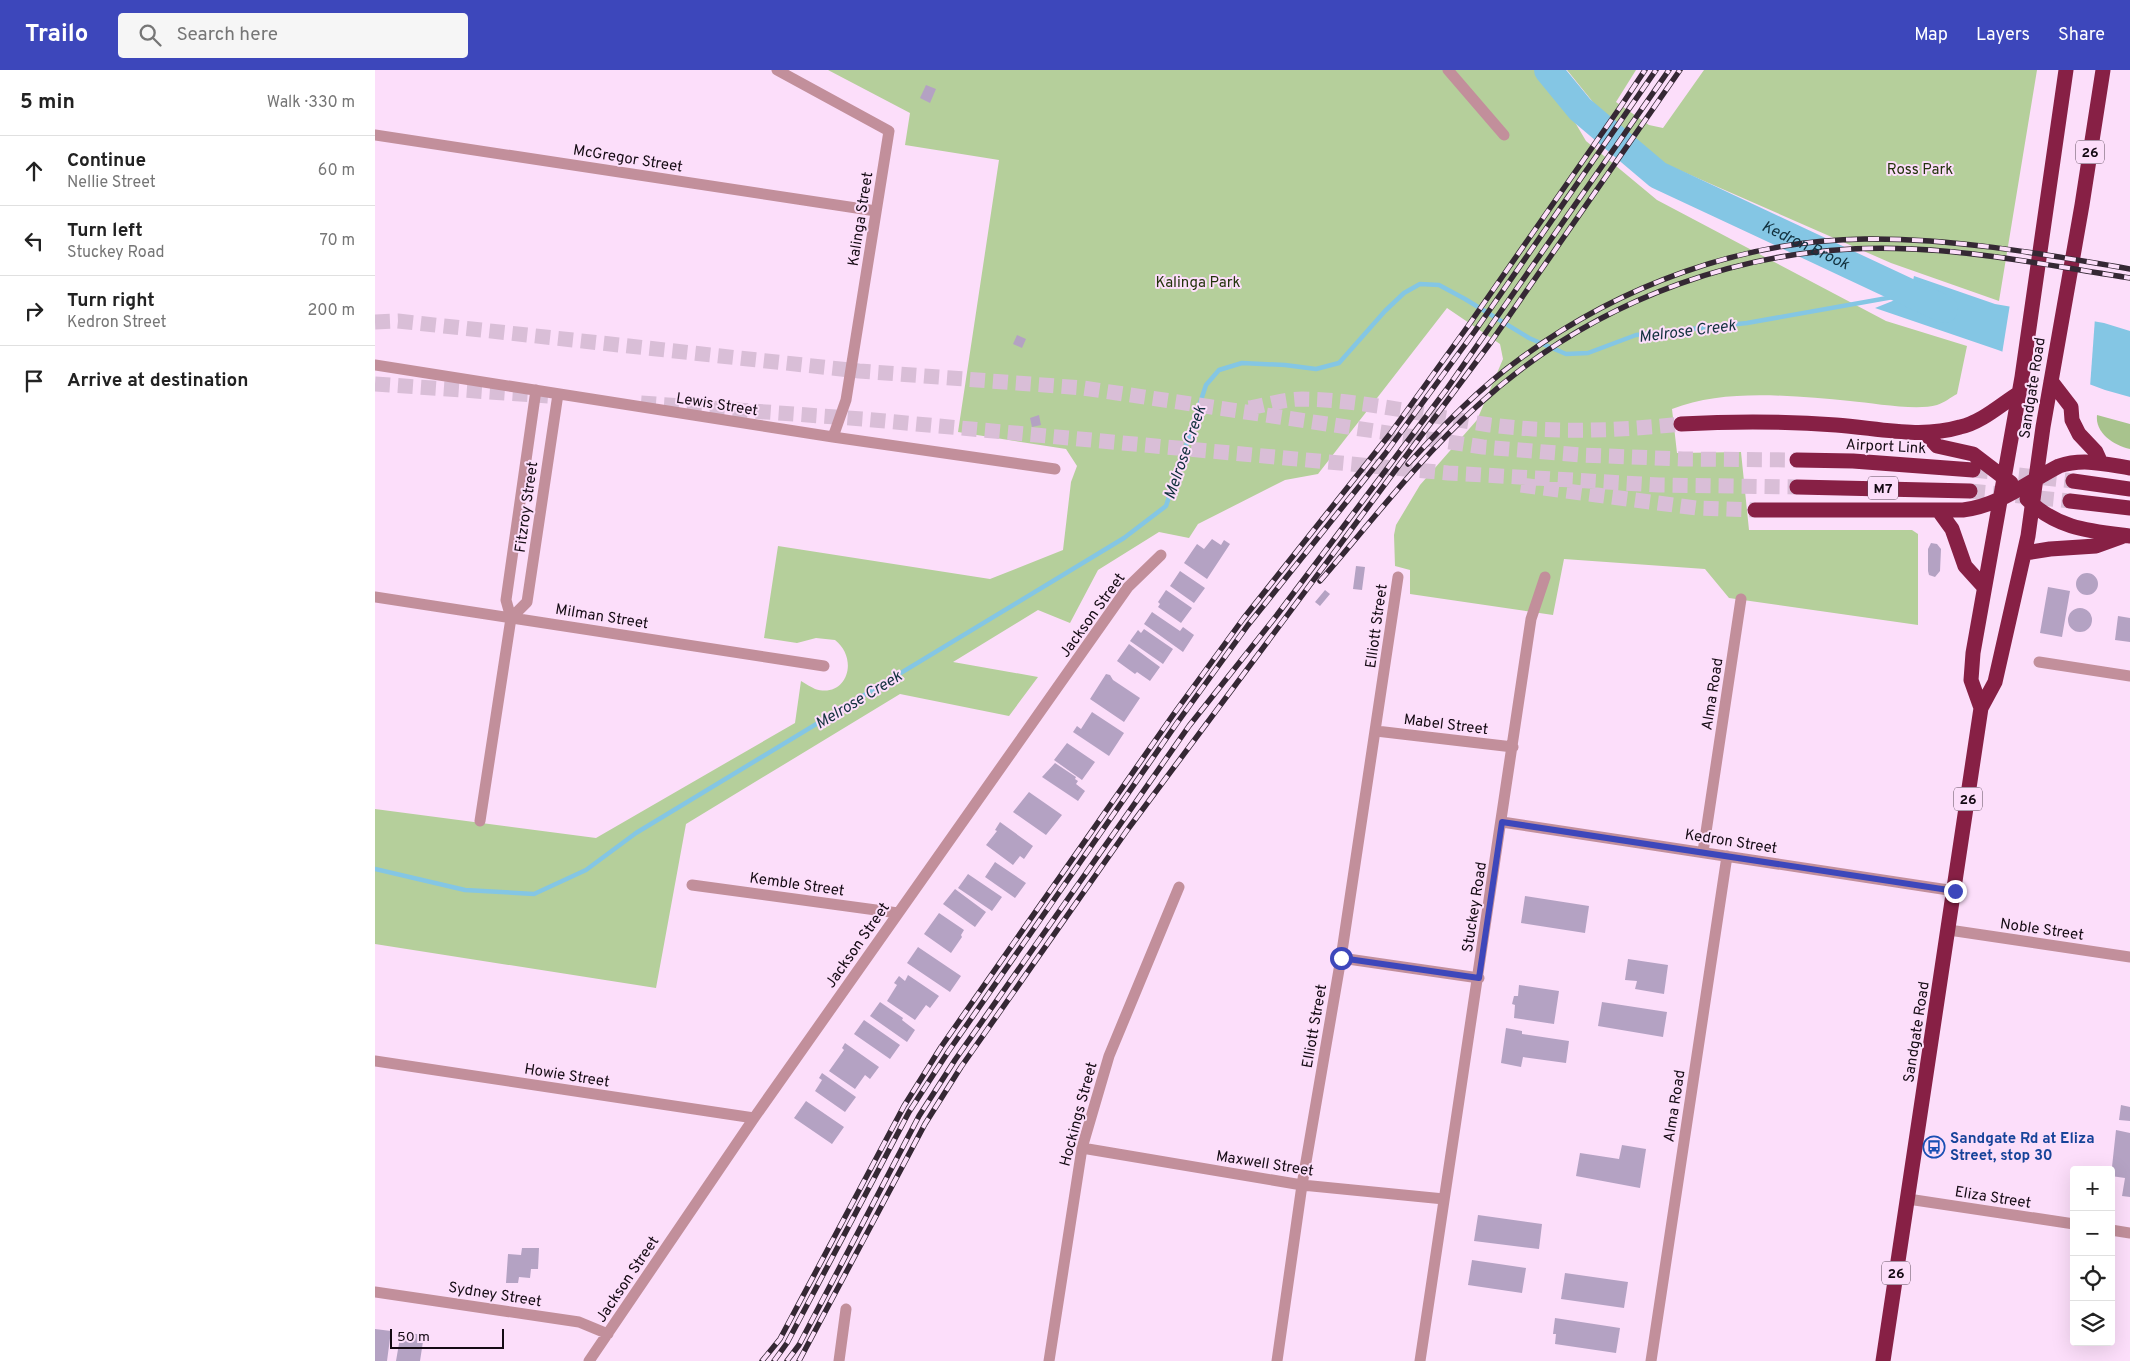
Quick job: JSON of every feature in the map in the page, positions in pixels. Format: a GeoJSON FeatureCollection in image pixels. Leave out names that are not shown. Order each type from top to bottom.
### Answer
{"type":"FeatureCollection","features":[{"type":"Feature","properties":{"kind":"highway","name":"Sandgate Road"},"geometry":{"type":"LineString","coordinates":[[1981,708],[1971,680],[1973,653],[2022,377],[2066,70]]}},
{"type":"Feature","properties":{"kind":"highway","name":"Sandgate Road"},"geometry":{"type":"LineString","coordinates":[[1883,1361],[1981,708],[1995,682],[2025,553],[2033,505],[2035,478],[2081,214],[2103,70]]}},
{"type":"Feature","properties":{"kind":"highway"},"geometry":{"type":"LineString","coordinates":[[2051,381],[2071,407],[2073,420],[2079,434],[2096,452],[2101,463]]}},
{"type":"Feature","properties":{"kind":"highway"},"geometry":{"type":"LineString","coordinates":[[1681,424],[1717,422],[1797,423],[1926,434],[1974,422],[2019,393]]}},
{"type":"Feature","properties":{"kind":"highway"},"geometry":{"type":"LineString","coordinates":[[1926,434],[1937,446],[1973,454],[2005,477],[2033,505],[2050,518],[2087,530],[2127,536]]}},
{"type":"Feature","properties":{"kind":"highway","name":"Airport Link"},"geometry":{"type":"LineString","coordinates":[[1797,460],[1973,470]]}},
{"type":"Feature","properties":{"kind":"highway"},"geometry":{"type":"LineString","coordinates":[[1755,510],[1939,511],[1973,509],[2018,490],[2035,478],[2069,463],[2101,463],[2130,468]]}},
{"type":"Feature","properties":{"kind":"highway"},"geometry":{"type":"LineString","coordinates":[[2073,481],[2130,489]]}},
{"type":"Feature","properties":{"kind":"highway","name":"M7"},"geometry":{"type":"LineString","coordinates":[[1797,487],[1970,491]]}},
{"type":"Feature","properties":{"kind":"highway"},"geometry":{"type":"LineString","coordinates":[[2070,501],[2130,508]]}},
{"type":"Feature","properties":{"kind":"highway"},"geometry":{"type":"LineString","coordinates":[[1939,511],[1952,529],[1965,566],[1984,587]]}},
{"type":"Feature","properties":{"kind":"highway"},"geometry":{"type":"LineString","coordinates":[[2025,553],[2050,549],[2096,546],[2127,536]]}},
{"type":"Feature","properties":{"kind":"street","name":"Kalinga Street"},"geometry":{"type":"LineString","coordinates":[[777,70],[889,131],[846,400],[833,437]]}},
{"type":"Feature","properties":{"kind":"street"},"geometry":{"type":"LineString","coordinates":[[1448,70],[1504,135]]}},
{"type":"Feature","properties":{"kind":"street","name":"McGregor Street"},"geometry":{"type":"LineString","coordinates":[[375,135],[876,211]]}},
{"type":"Feature","properties":{"kind":"street","name":"Lewis Street"},"geometry":{"type":"LineString","coordinates":[[375,365],[833,437],[1055,469]]}},
{"type":"Feature","properties":{"kind":"street","name":"Fitzroy Street"},"geometry":{"type":"LineString","coordinates":[[480,821],[511,618],[506,600],[536,390]]}},
{"type":"Feature","properties":{"kind":"street","name":"Fitzroy Street"},"geometry":{"type":"LineString","coordinates":[[511,618],[527,602],[558,394]]}},
{"type":"Feature","properties":{"kind":"street","name":"Jackson Street"},"geometry":{"type":"LineString","coordinates":[[589,1361],[754,1118],[1128,587],[1161,555]]}},
{"type":"Feature","properties":{"kind":"street","name":"Elliott Street"},"geometry":{"type":"LineString","coordinates":[[1277,1361],[1302,1185],[1341,958],[1398,577]]}},
{"type":"Feature","properties":{"kind":"street","name":"Stuckey Road"},"geometry":{"type":"LineString","coordinates":[[1419,1361],[1479,978],[1531,619],[1545,577]]}},
{"type":"Feature","properties":{"kind":"street","name":"Milman Street"},"geometry":{"type":"LineString","coordinates":[[375,597],[823,666]]}},
{"type":"Feature","properties":{"kind":"street","name":"Alma Road"},"geometry":{"type":"LineString","coordinates":[[1703,852],[1741,599]]}},
{"type":"Feature","properties":{"kind":"street"},"geometry":{"type":"LineString","coordinates":[[2039,662],[2130,676]]}},
{"type":"Feature","properties":{"kind":"street","name":"Mabel Street"},"geometry":{"type":"LineString","coordinates":[[1376,731],[1513,748]]}},
{"type":"Feature","properties":{"kind":"street","name":"Kedron Street"},"geometry":{"type":"LineString","coordinates":[[1502,822],[1955,891]]}},
{"type":"Feature","properties":{"kind":"street","name":"Alma Road"},"geometry":{"type":"LineString","coordinates":[[1651,1361],[1727,856]]}},
{"type":"Feature","properties":{"kind":"street","name":"Kemble Street"},"geometry":{"type":"LineString","coordinates":[[692,885],[898,913]]}},
{"type":"Feature","properties":{"kind":"street","name":"Hockings Street"},"geometry":{"type":"LineString","coordinates":[[1049,1361],[1082,1148],[1109,1056],[1179,887]]}},
{"type":"Feature","properties":{"kind":"street","name":"Noble Street"},"geometry":{"type":"LineString","coordinates":[[1949,930],[2130,957]]}},
{"type":"Feature","properties":{"kind":"street"},"geometry":{"type":"LineString","coordinates":[[1341,958],[1479,978]]}},
{"type":"Feature","properties":{"kind":"street","name":"Howie Street"},"geometry":{"type":"LineString","coordinates":[[375,1061],[754,1118]]}},
{"type":"Feature","properties":{"kind":"street","name":"Maxwell Street"},"geometry":{"type":"LineString","coordinates":[[1082,1148],[1302,1185],[1444,1199]]}},
{"type":"Feature","properties":{"kind":"street","name":"Eliza Street"},"geometry":{"type":"LineString","coordinates":[[1908,1199],[2070,1223]]}},
{"type":"Feature","properties":{"kind":"street"},"geometry":{"type":"LineString","coordinates":[[2115,1231],[2130,1233]]}},
{"type":"Feature","properties":{"kind":"street","name":"Sydney Street"},"geometry":{"type":"LineString","coordinates":[[375,1292],[579,1322],[608,1334]]}},
{"type":"Feature","properties":{"kind":"street"},"geometry":{"type":"LineString","coordinates":[[839,1361],[847,1309]]}},
{"type":"Feature","properties":{"kind":"green space","name":"Kalinga Park"},"geometry":{"type":"Polygon","coordinates":[[[828,70],[1535,70],[1559,95],[1586,141],[1657,200],[1886,321],[1967,346],[1957,394],[1942,403],[1928,407],[1906,407],[1806,397],[1760,395],[1714,398],[1672,409],[1677,453],[1741,452],[1749,530],[1912,530],[1918,534],[1918,625],[1729,598],[1705,569],[1564,559],[1553,615],[1410,594],[1410,570],[1395,566],[1394,535],[1396,525],[1420,485],[1477,420],[1503,359],[1500,344],[1447,308],[1318,474],[1285,480],[1198,524],[1189,538],[1159,532],[1098,570],[1070,623],[1038,610],[953,662],[1038,677],[1009,716],[900,694],[686,824],[656,988],[375,944],[375,809],[596,838],[795,723],[801,681],[815,689],[826,691],[842,683],[848,667],[847,658],[843,648],[835,640],[816,638],[797,643],[764,638],[778,546],[990,579],[1063,550],[1071,482],[1077,466],[1066,449],[958,432],[999,160],[905,145],[910,113],[828,70]]]}},
{"type":"Feature","properties":{"kind":"green space","name":"Ross Park"},"geometry":{"type":"Polygon","coordinates":[[[1567,70],[1636,70],[1616,102],[1649,125],[1663,128],[1704,70],[2037,70],[1999,301],[1891,263],[1663,163],[1601,112],[1567,70]]]}},
{"type":"Feature","properties":{"kind":"green space"},"geometry":{"type":"Polygon","coordinates":[[[2097,415],[2130,424],[2130,449],[2117,445],[2102,433],[2097,421],[2097,415]]]}},
{"type":"Feature","properties":{"kind":"water"},"geometry":{"type":"Polygon","coordinates":[[[1914,276],[1995,304],[2104,323],[2130,331],[2130,397],[2105,390],[1998,350],[1875,308],[1910,294],[1914,276]]]}},
{"type":"Feature","properties":{"kind":"pier"},"geometry":{"type":"Polygon","coordinates":[[[2010,304],[2095,318],[2090,387],[2002,354],[2010,304]]]}},
{"type":"Feature","properties":{"kind":"building"},"geometry":{"type":"Polygon","coordinates":[[[926,85],[936,89],[930,103],[920,98],[926,85]]]}},
{"type":"Feature","properties":{"kind":"building"},"geometry":{"type":"Polygon","coordinates":[[[1017,335],[1026,339],[1022,348],[1013,344],[1017,335]]]}},
{"type":"Feature","properties":{"kind":"building"},"geometry":{"type":"Polygon","coordinates":[[[1039,415],[1041,425],[1032,427],[1030,418],[1039,415]]]}},
{"type":"Feature","properties":{"kind":"building"},"geometry":{"type":"Polygon","coordinates":[[[1212,539],[1221,545],[1224,540],[1230,544],[1207,579],[1184,563],[1197,544],[1204,549],[1212,539]]]}},
{"type":"Feature","properties":{"kind":"building"},"geometry":{"type":"Polygon","coordinates":[[[1931,543],[1937,544],[1941,549],[1940,571],[1935,577],[1929,575],[1928,571],[1928,549],[1931,543]]]}},
{"type":"Feature","properties":{"kind":"building"},"geometry":{"type":"Polygon","coordinates":[[[1356,566],[1365,567],[1362,590],[1353,589],[1356,566]]]}},
{"type":"Feature","properties":{"kind":"building"},"geometry":{"type":"Polygon","coordinates":[[[1180,571],[1205,588],[1194,603],[1170,586],[1180,571]]]}},
{"type":"Feature","properties":{"kind":"building"},"geometry":{"type":"Polygon","coordinates":[[[2083,573],[2091,573],[2098,580],[2098,588],[2091,595],[2083,595],[2076,588],[2076,580],[2083,573]]]}},
{"type":"Feature","properties":{"kind":"building"},"geometry":{"type":"Polygon","coordinates":[[[2048,587],[2070,591],[2062,637],[2040,633],[2048,587]]]}},
{"type":"Feature","properties":{"kind":"building"},"geometry":{"type":"Polygon","coordinates":[[[1166,590],[1192,608],[1181,623],[1158,607],[1160,604],[1158,602],[1166,590]]]}},
{"type":"Feature","properties":{"kind":"building"},"geometry":{"type":"Polygon","coordinates":[[[1325,590],[1330,594],[1320,606],[1315,602],[1325,590]]]}},
{"type":"Feature","properties":{"kind":"building"},"geometry":{"type":"Polygon","coordinates":[[[2080,608],[2088,612],[2092,620],[2088,628],[2080,632],[2072,628],[2068,620],[2072,612],[2080,608]]]}},
{"type":"Feature","properties":{"kind":"building"},"geometry":{"type":"Polygon","coordinates":[[[1152,612],[1180,631],[1183,627],[1194,635],[1183,652],[1144,624],[1152,612]]]}},
{"type":"Feature","properties":{"kind":"building"},"geometry":{"type":"Polygon","coordinates":[[[2118,616],[2130,618],[2130,642],[2115,640],[2118,616]]]}},
{"type":"Feature","properties":{"kind":"building"},"geometry":{"type":"Polygon","coordinates":[[[1144,629],[1173,649],[1163,664],[1130,641],[1138,630],[1141,633],[1144,629]]]}},
{"type":"Feature","properties":{"kind":"building"},"geometry":{"type":"Polygon","coordinates":[[[1129,644],[1160,667],[1150,681],[1137,672],[1135,674],[1117,661],[1129,644]]]}},
{"type":"Feature","properties":{"kind":"building"},"geometry":{"type":"Polygon","coordinates":[[[1106,674],[1140,698],[1124,722],[1090,699],[1106,674]]]}},
{"type":"Feature","properties":{"kind":"building"},"geometry":{"type":"Polygon","coordinates":[[[1092,712],[1124,733],[1109,756],[1073,732],[1077,726],[1081,729],[1092,712]]]}},
{"type":"Feature","properties":{"kind":"building"},"geometry":{"type":"Polygon","coordinates":[[[1067,743],[1095,762],[1082,780],[1054,760],[1067,743]]]}},
{"type":"Feature","properties":{"kind":"building"},"geometry":{"type":"Polygon","coordinates":[[[1055,763],[1076,777],[1075,779],[1078,781],[1076,784],[1085,791],[1078,801],[1042,777],[1055,763]]]}},
{"type":"Feature","properties":{"kind":"building"},"geometry":{"type":"Polygon","coordinates":[[[1029,792],[1062,815],[1046,835],[1013,812],[1029,792]]]}},
{"type":"Feature","properties":{"kind":"building"},"geometry":{"type":"Polygon","coordinates":[[[1000,822],[1033,846],[1024,859],[1020,856],[1013,865],[986,845],[997,831],[995,830],[1000,822]]]}},
{"type":"Feature","properties":{"kind":"building"},"geometry":{"type":"Polygon","coordinates":[[[995,862],[1026,883],[1015,898],[985,877],[995,862]]]}},
{"type":"Feature","properties":{"kind":"building"},"geometry":{"type":"Polygon","coordinates":[[[968,874],[1002,897],[992,911],[958,888],[968,874]]]}},
{"type":"Feature","properties":{"kind":"building"},"geometry":{"type":"Polygon","coordinates":[[[955,889],[986,912],[975,927],[943,904],[955,889]]]}},
{"type":"Feature","properties":{"kind":"building"},"geometry":{"type":"Polygon","coordinates":[[[1525,896],[1589,906],[1585,933],[1521,923],[1525,896]]]}},
{"type":"Feature","properties":{"kind":"building"},"geometry":{"type":"Polygon","coordinates":[[[939,913],[964,930],[961,935],[962,937],[951,953],[924,934],[939,913]]]}},
{"type":"Feature","properties":{"kind":"building"},"geometry":{"type":"Polygon","coordinates":[[[918,947],[961,976],[950,992],[907,963],[918,947]]]}},
{"type":"Feature","properties":{"kind":"building"},"geometry":{"type":"Polygon","coordinates":[[[1628,959],[1668,965],[1664,994],[1635,989],[1637,981],[1625,980],[1628,959]]]}},
{"type":"Feature","properties":{"kind":"building"},"geometry":{"type":"Polygon","coordinates":[[[908,975],[939,996],[930,1008],[926,1005],[915,1020],[887,1001],[897,985],[894,983],[899,976],[905,981],[908,975]]]}},
{"type":"Feature","properties":{"kind":"building"},"geometry":{"type":"Polygon","coordinates":[[[1519,985],[1559,991],[1554,1024],[1514,1018],[1515,1005],[1512,1004],[1514,996],[1518,996],[1519,985]]]}},
{"type":"Feature","properties":{"kind":"building"},"geometry":{"type":"Polygon","coordinates":[[[880,1002],[903,1018],[902,1020],[915,1030],[907,1042],[870,1016],[880,1002]]]}},
{"type":"Feature","properties":{"kind":"building"},"geometry":{"type":"Polygon","coordinates":[[[1602,1002],[1667,1012],[1663,1037],[1598,1026],[1602,1002]]]}},
{"type":"Feature","properties":{"kind":"building"},"geometry":{"type":"Polygon","coordinates":[[[864,1020],[900,1045],[890,1059],[854,1034],[864,1020]]]}},
{"type":"Feature","properties":{"kind":"building"},"geometry":{"type":"Polygon","coordinates":[[[1506,1028],[1522,1031],[1522,1034],[1569,1041],[1566,1063],[1523,1057],[1521,1067],[1501,1063],[1506,1028]]]}},
{"type":"Feature","properties":{"kind":"building"},"geometry":{"type":"Polygon","coordinates":[[[845,1043],[879,1067],[870,1079],[865,1075],[855,1089],[829,1071],[844,1050],[842,1048],[845,1043]]]}},
{"type":"Feature","properties":{"kind":"building"},"geometry":{"type":"Polygon","coordinates":[[[822,1073],[856,1097],[845,1112],[815,1091],[822,1080],[819,1078],[822,1073]]]}},
{"type":"Feature","properties":{"kind":"building"},"geometry":{"type":"Polygon","coordinates":[[[806,1101],[844,1127],[832,1144],[794,1118],[806,1101]]]}},
{"type":"Feature","properties":{"kind":"building"},"geometry":{"type":"Polygon","coordinates":[[[2121,1105],[2130,1107],[2130,1121],[2119,1120],[2121,1105]]]}},
{"type":"Feature","properties":{"kind":"building"},"geometry":{"type":"Polygon","coordinates":[[[2116,1130],[2130,1133],[2130,1197],[2122,1196],[2125,1178],[2115,1177],[2115,1166],[2112,1166],[2116,1130]]]}},
{"type":"Feature","properties":{"kind":"building"},"geometry":{"type":"Polygon","coordinates":[[[1622,1145],[1646,1149],[1640,1188],[1576,1176],[1580,1153],[1619,1159],[1622,1145]]]}},
{"type":"Feature","properties":{"kind":"building"},"geometry":{"type":"Polygon","coordinates":[[[1478,1215],[1542,1224],[1539,1249],[1474,1241],[1478,1215]]]}},
{"type":"Feature","properties":{"kind":"building"},"geometry":{"type":"Polygon","coordinates":[[[522,1248],[539,1248],[538,1269],[531,1269],[530,1278],[519,1277],[518,1283],[506,1283],[508,1254],[521,1255],[522,1248]]]}},
{"type":"Feature","properties":{"kind":"building"},"geometry":{"type":"Polygon","coordinates":[[[1472,1260],[1526,1268],[1522,1293],[1468,1285],[1472,1260]]]}},
{"type":"Feature","properties":{"kind":"building"},"geometry":{"type":"Polygon","coordinates":[[[1565,1273],[1628,1282],[1624,1308],[1561,1299],[1565,1273]]]}},
{"type":"Feature","properties":{"kind":"building"},"geometry":{"type":"Polygon","coordinates":[[[1555,1318],[1620,1328],[1616,1353],[1555,1344],[1556,1334],[1553,1334],[1555,1318]]]}},
{"type":"Feature","properties":{"kind":"building"},"geometry":{"type":"Polygon","coordinates":[[[375,1329],[391,1331],[387,1361],[375,1361],[375,1329]]]}},
{"type":"Feature","properties":{"kind":"building"},"geometry":{"type":"Polygon","coordinates":[[[401,1332],[424,1335],[420,1361],[396,1361],[401,1332]]]}},
{"type":"Feature","properties":{"kind":"waterway","name":"Kedron Brook"},"geometry":{"type":"LineString","coordinates":[[1548,70],[1580,109],[1658,175],[1944,309]]}},
{"type":"Feature","properties":{"kind":"waterway","name":"Melrose Creek"},"geometry":{"type":"LineString","coordinates":[[375,869],[465,890],[534,894],[586,870],[636,833],[1124,538],[1166,506],[1206,385],[1219,370],[1242,363],[1316,369],[1339,363],[1385,311],[1404,293],[1420,284],[1439,285],[1529,338],[1566,354],[1588,353],[1636,335],[1747,323],[1910,294]]}},
{"type":"Feature","properties":{"kind":"tunnel"},"geometry":{"type":"LineString","coordinates":[[375,322],[398,321],[859,371],[1083,388],[1483,447],[1582,455],[1683,459],[1797,460]]}},
{"type":"Feature","properties":{"kind":"tunnel"},"geometry":{"type":"LineString","coordinates":[[375,384],[548,396]]}},
{"type":"Feature","properties":{"kind":"tunnel"},"geometry":{"type":"LineString","coordinates":[[1249,408],[1302,399],[1350,402],[1514,428],[1609,430],[1681,424]]}},
{"type":"Feature","properties":{"kind":"tunnel"},"geometry":{"type":"LineString","coordinates":[[641,403],[863,419],[1448,473],[1659,485],[1797,487]]}},
{"type":"Feature","properties":{"kind":"tunnel"},"geometry":{"type":"LineString","coordinates":[[1973,470],[2073,481]]}},
{"type":"Feature","properties":{"kind":"tunnel"},"geometry":{"type":"LineString","coordinates":[[1521,485],[1696,508],[1755,510]]}},
{"type":"Feature","properties":{"kind":"tunnel"},"geometry":{"type":"LineString","coordinates":[[1970,491],[2070,501]]}},
{"type":"Feature","properties":{"kind":"railway"},"geometry":{"type":"LineString","coordinates":[[762,1361],[780,1339],[904,1106],[941,1047],[1173,715],[1243,619],[1390,434],[1468,326],[1645,70]]}},
{"type":"Feature","properties":{"kind":"railway"},"geometry":{"type":"LineString","coordinates":[[774,1361],[787,1343],[909,1112],[948,1052],[1177,723],[1248,625],[1385,454],[1475,331],[1656,70]]}},
{"type":"Feature","properties":{"kind":"railway"},"geometry":{"type":"LineString","coordinates":[[787,1361],[799,1345],[919,1116],[955,1060],[1189,726],[1277,615],[1446,390],[1669,70]]}},
{"type":"Feature","properties":{"kind":"railway"},"geometry":{"type":"LineString","coordinates":[[799,1361],[925,1124],[961,1067],[1128,829],[1491,342],[1680,70]]}},
{"type":"Feature","properties":{"kind":"railway"},"geometry":{"type":"LineString","coordinates":[[1408,464],[1476,395],[1521,358],[1559,332],[1599,309],[1641,289],[1684,272],[1728,258],[1819,241],[1898,239],[1998,248],[2130,269]]}},
{"type":"Feature","properties":{"kind":"railway"},"geometry":{"type":"LineString","coordinates":[[1320,581],[1396,491],[1476,407],[1522,369],[1572,335],[1624,307],[1679,284],[1735,267],[1793,255],[1852,249],[1912,249],[1967,253],[2130,278]]}},
{"type":"Feature","properties":{"kind":"place","name":"Sandgate Rd at Eliza Street, stop 30"},"geometry":{"type":"Point","coordinates":[1934,1147]}},
{"type":"Feature","properties":{"kind":"route"},"geometry":{"type":"LineString","coordinates":[[1341,958],[1479,978],[1502,822],[1955,891]]}}]}
